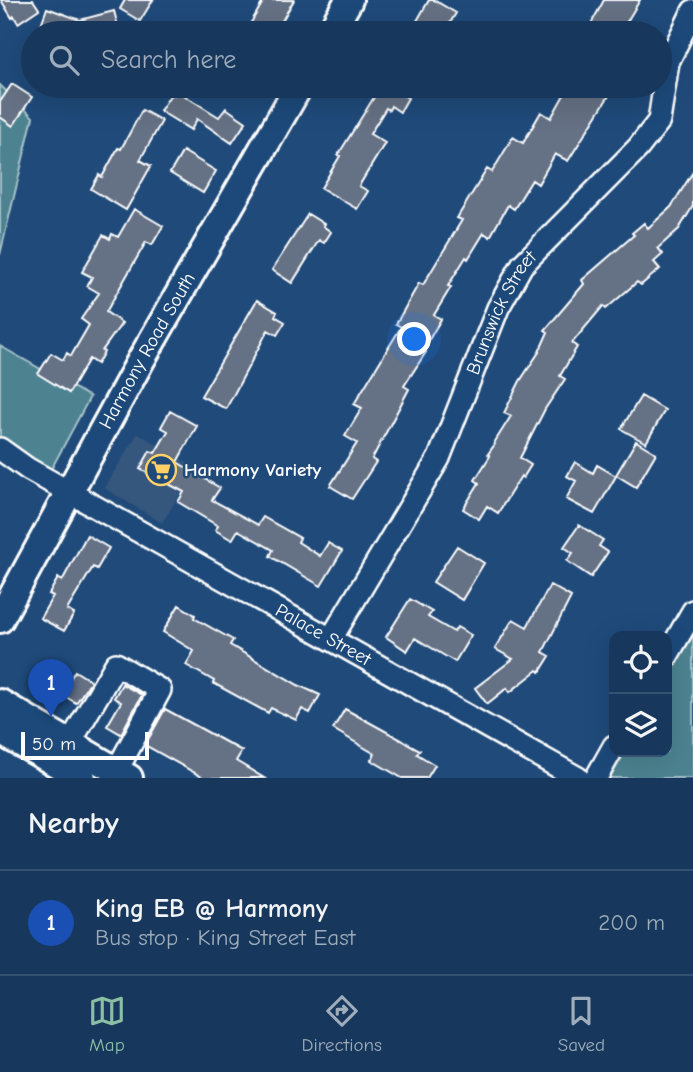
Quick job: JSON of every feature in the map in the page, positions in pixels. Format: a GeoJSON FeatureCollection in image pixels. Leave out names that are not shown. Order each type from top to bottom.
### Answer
{"type":"FeatureCollection","features":[{"type":"Feature","properties":{"kind":"main road"},"geometry":{"type":"LineString","coordinates":[[337,21],[349,0]]}},
{"type":"Feature","properties":{"kind":"main road","name":"Harmony Road South"},"geometry":{"type":"LineString","coordinates":[[0,619],[68,492],[292,98]]}},
{"type":"Feature","properties":{"kind":"main road"},"geometry":{"type":"LineString","coordinates":[[0,703],[123,774]]}},
{"type":"Feature","properties":{"kind":"main road"},"geometry":{"type":"LineString","coordinates":[[0,730],[82,778]]}},
{"type":"Feature","properties":{"kind":"street","name":"Brunswick Street"},"geometry":{"type":"LineString","coordinates":[[672,54],[693,11]]}},
{"type":"Feature","properties":{"kind":"street","name":"Brunswick Street"},"geometry":{"type":"LineString","coordinates":[[331,639],[439,458],[498,308],[522,265],[638,148],[659,121],[663,98]]}},
{"type":"Feature","properties":{"kind":"street","name":"Palace Street"},"geometry":{"type":"LineString","coordinates":[[0,449],[68,492],[578,778]]}},
{"type":"Feature","properties":{"kind":"street"},"geometry":{"type":"LineString","coordinates":[[672,647],[693,611]]}},
{"type":"Feature","properties":{"kind":"street"},"geometry":{"type":"LineString","coordinates":[[70,743],[116,664],[160,690],[123,774]]}},
{"type":"Feature","properties":{"kind":"street"},"geometry":{"type":"LineString","coordinates":[[596,778],[609,755]]}},
{"type":"Feature","properties":{"kind":"shaded area"},"geometry":{"type":"Polygon","coordinates":[[[138,433],[196,468],[162,523],[104,488],[138,433]]]}},
{"type":"Feature","properties":{"kind":"green space"},"geometry":{"type":"Polygon","coordinates":[[[0,85],[33,117],[0,255],[0,85]]]}},
{"type":"Feature","properties":{"kind":"green space"},"geometry":{"type":"Polygon","coordinates":[[[0,346],[90,397],[48,475],[0,438],[0,346]]]}},
{"type":"Feature","properties":{"kind":"green space"},"geometry":{"type":"Polygon","coordinates":[[[693,634],[693,778],[610,778],[622,757],[672,757],[672,670],[693,634]]]}},
{"type":"Feature","properties":{"kind":"building"},"geometry":{"type":"Polygon","coordinates":[[[1,0],[33,0],[39,9],[18,23],[1,0]]]}},
{"type":"Feature","properties":{"kind":"building"},"geometry":{"type":"Polygon","coordinates":[[[125,0],[153,0],[140,21],[120,9],[125,0]]]}},
{"type":"Feature","properties":{"kind":"building"},"geometry":{"type":"Polygon","coordinates":[[[264,0],[294,0],[282,21],[252,21],[264,0]]]}},
{"type":"Feature","properties":{"kind":"building"},"geometry":{"type":"Polygon","coordinates":[[[429,0],[434,0],[456,13],[451,21],[417,21],[429,0]]]}},
{"type":"Feature","properties":{"kind":"building"},"geometry":{"type":"Polygon","coordinates":[[[604,0],[640,0],[627,21],[593,21],[604,0]]]}},
{"type":"Feature","properties":{"kind":"building"},"geometry":{"type":"Polygon","coordinates":[[[47,8],[80,20],[114,11],[117,21],[42,21],[47,8]]]}},
{"type":"Feature","properties":{"kind":"building"},"geometry":{"type":"Polygon","coordinates":[[[12,84],[21,90],[21,98],[31,98],[13,126],[0,117],[0,102],[12,84]]]}},
{"type":"Feature","properties":{"kind":"building"},"geometry":{"type":"Polygon","coordinates":[[[168,98],[188,98],[219,117],[226,108],[246,122],[232,143],[197,119],[191,130],[160,111],[168,98]]]}},
{"type":"Feature","properties":{"kind":"building"},"geometry":{"type":"Polygon","coordinates":[[[374,98],[408,98],[400,112],[391,106],[389,110],[386,108],[370,134],[385,143],[359,186],[368,191],[357,209],[321,188],[340,156],[338,155],[374,98]]]}},
{"type":"Feature","properties":{"kind":"building"},"geometry":{"type":"Polygon","coordinates":[[[562,98],[607,98],[568,161],[555,154],[538,184],[532,180],[514,209],[508,205],[490,237],[484,233],[468,259],[466,257],[434,315],[441,319],[423,350],[426,352],[404,386],[409,389],[372,459],[376,462],[352,499],[330,486],[357,443],[345,436],[362,408],[354,404],[401,327],[396,324],[419,283],[423,285],[462,220],[457,218],[487,169],[492,172],[513,137],[523,143],[541,112],[551,118],[562,98]]]}},
{"type":"Feature","properties":{"kind":"building"},"geometry":{"type":"Polygon","coordinates":[[[142,110],[162,121],[140,160],[151,166],[126,210],[91,189],[99,175],[102,177],[118,148],[121,149],[142,110]]]}},
{"type":"Feature","properties":{"kind":"building"},"geometry":{"type":"Polygon","coordinates":[[[183,151],[216,171],[203,193],[170,173],[183,151]]]}},
{"type":"Feature","properties":{"kind":"building"},"geometry":{"type":"Polygon","coordinates":[[[693,172],[693,206],[679,229],[658,248],[663,254],[654,262],[660,269],[641,285],[637,282],[606,309],[603,306],[572,343],[577,347],[560,376],[565,379],[545,409],[520,458],[531,465],[523,478],[521,476],[498,513],[487,506],[479,519],[463,509],[479,483],[475,480],[490,456],[488,454],[511,416],[504,413],[539,352],[548,332],[545,330],[584,284],[582,280],[644,223],[648,228],[671,207],[693,172]]]}},
{"type":"Feature","properties":{"kind":"building"},"geometry":{"type":"Polygon","coordinates":[[[134,209],[163,226],[152,245],[146,242],[106,312],[122,323],[102,351],[104,352],[97,364],[89,359],[69,393],[38,374],[51,353],[63,360],[67,353],[71,356],[89,325],[81,319],[99,293],[87,286],[92,277],[82,272],[103,235],[110,239],[112,234],[118,237],[134,209]]]}},
{"type":"Feature","properties":{"kind":"building"},"geometry":{"type":"Polygon","coordinates":[[[308,214],[331,232],[324,243],[319,240],[292,283],[272,270],[308,214]]]}},
{"type":"Feature","properties":{"kind":"building"},"geometry":{"type":"Polygon","coordinates":[[[257,300],[277,312],[275,316],[285,322],[277,335],[268,330],[226,409],[201,396],[257,300]]]}},
{"type":"Feature","properties":{"kind":"building"},"geometry":{"type":"Polygon","coordinates":[[[641,396],[665,410],[646,443],[621,429],[641,396]]]}},
{"type":"Feature","properties":{"kind":"building"},"geometry":{"type":"Polygon","coordinates":[[[170,411],[197,426],[177,462],[220,488],[212,500],[258,525],[263,517],[300,538],[298,542],[320,556],[328,543],[342,551],[321,586],[270,556],[273,550],[238,530],[232,540],[215,530],[218,526],[178,502],[184,492],[140,469],[150,451],[155,453],[168,431],[161,427],[170,411]]]}},
{"type":"Feature","properties":{"kind":"building"},"geometry":{"type":"Polygon","coordinates":[[[636,441],[656,453],[636,487],[616,475],[636,441]]]}},
{"type":"Feature","properties":{"kind":"building"},"geometry":{"type":"Polygon","coordinates":[[[575,462],[593,473],[597,465],[616,476],[594,514],[566,499],[576,481],[567,476],[575,462]]]}},
{"type":"Feature","properties":{"kind":"building"},"geometry":{"type":"Polygon","coordinates":[[[579,525],[603,540],[599,546],[608,552],[591,577],[567,561],[573,553],[564,547],[579,525]]]}},
{"type":"Feature","properties":{"kind":"building"},"geometry":{"type":"Polygon","coordinates":[[[87,535],[109,548],[97,569],[93,567],[67,610],[74,614],[64,631],[40,618],[53,596],[49,594],[58,578],[62,581],[87,535]]]}},
{"type":"Feature","properties":{"kind":"building"},"geometry":{"type":"Polygon","coordinates":[[[457,546],[484,563],[462,600],[433,582],[457,546]]]}},
{"type":"Feature","properties":{"kind":"building"},"geometry":{"type":"Polygon","coordinates":[[[550,585],[571,597],[543,652],[550,656],[540,672],[538,670],[510,692],[507,688],[487,704],[475,688],[513,659],[495,649],[513,619],[527,627],[550,585]]]}},
{"type":"Feature","properties":{"kind":"building"},"geometry":{"type":"Polygon","coordinates":[[[410,599],[432,612],[428,617],[454,632],[457,627],[471,635],[455,662],[415,638],[407,651],[386,637],[410,599]]]}},
{"type":"Feature","properties":{"kind":"building"},"geometry":{"type":"Polygon","coordinates":[[[179,605],[195,615],[194,618],[233,640],[230,645],[320,695],[310,713],[302,709],[296,720],[271,708],[268,713],[186,665],[194,651],[163,632],[179,605]]]}},
{"type":"Feature","properties":{"kind":"building"},"geometry":{"type":"Polygon","coordinates":[[[75,671],[91,681],[76,703],[61,694],[75,671]]]}},
{"type":"Feature","properties":{"kind":"building"},"geometry":{"type":"Polygon","coordinates":[[[122,684],[142,695],[121,734],[107,726],[121,702],[114,698],[122,684]]]}},
{"type":"Feature","properties":{"kind":"building"},"geometry":{"type":"Polygon","coordinates":[[[165,709],[242,751],[236,761],[264,778],[204,778],[145,745],[165,709]]]}},
{"type":"Feature","properties":{"kind":"building"},"geometry":{"type":"Polygon","coordinates":[[[345,709],[420,750],[417,754],[435,765],[427,778],[402,778],[371,760],[375,754],[333,729],[345,709]]]}},
{"type":"Feature","properties":{"kind":"place","name":"Harmony Variety"},"geometry":{"type":"Point","coordinates":[161,470]}},
{"type":"Feature","properties":{"kind":"place","name":"King EB @ Harmony"},"geometry":{"type":"Point","coordinates":[51,717]}}]}
